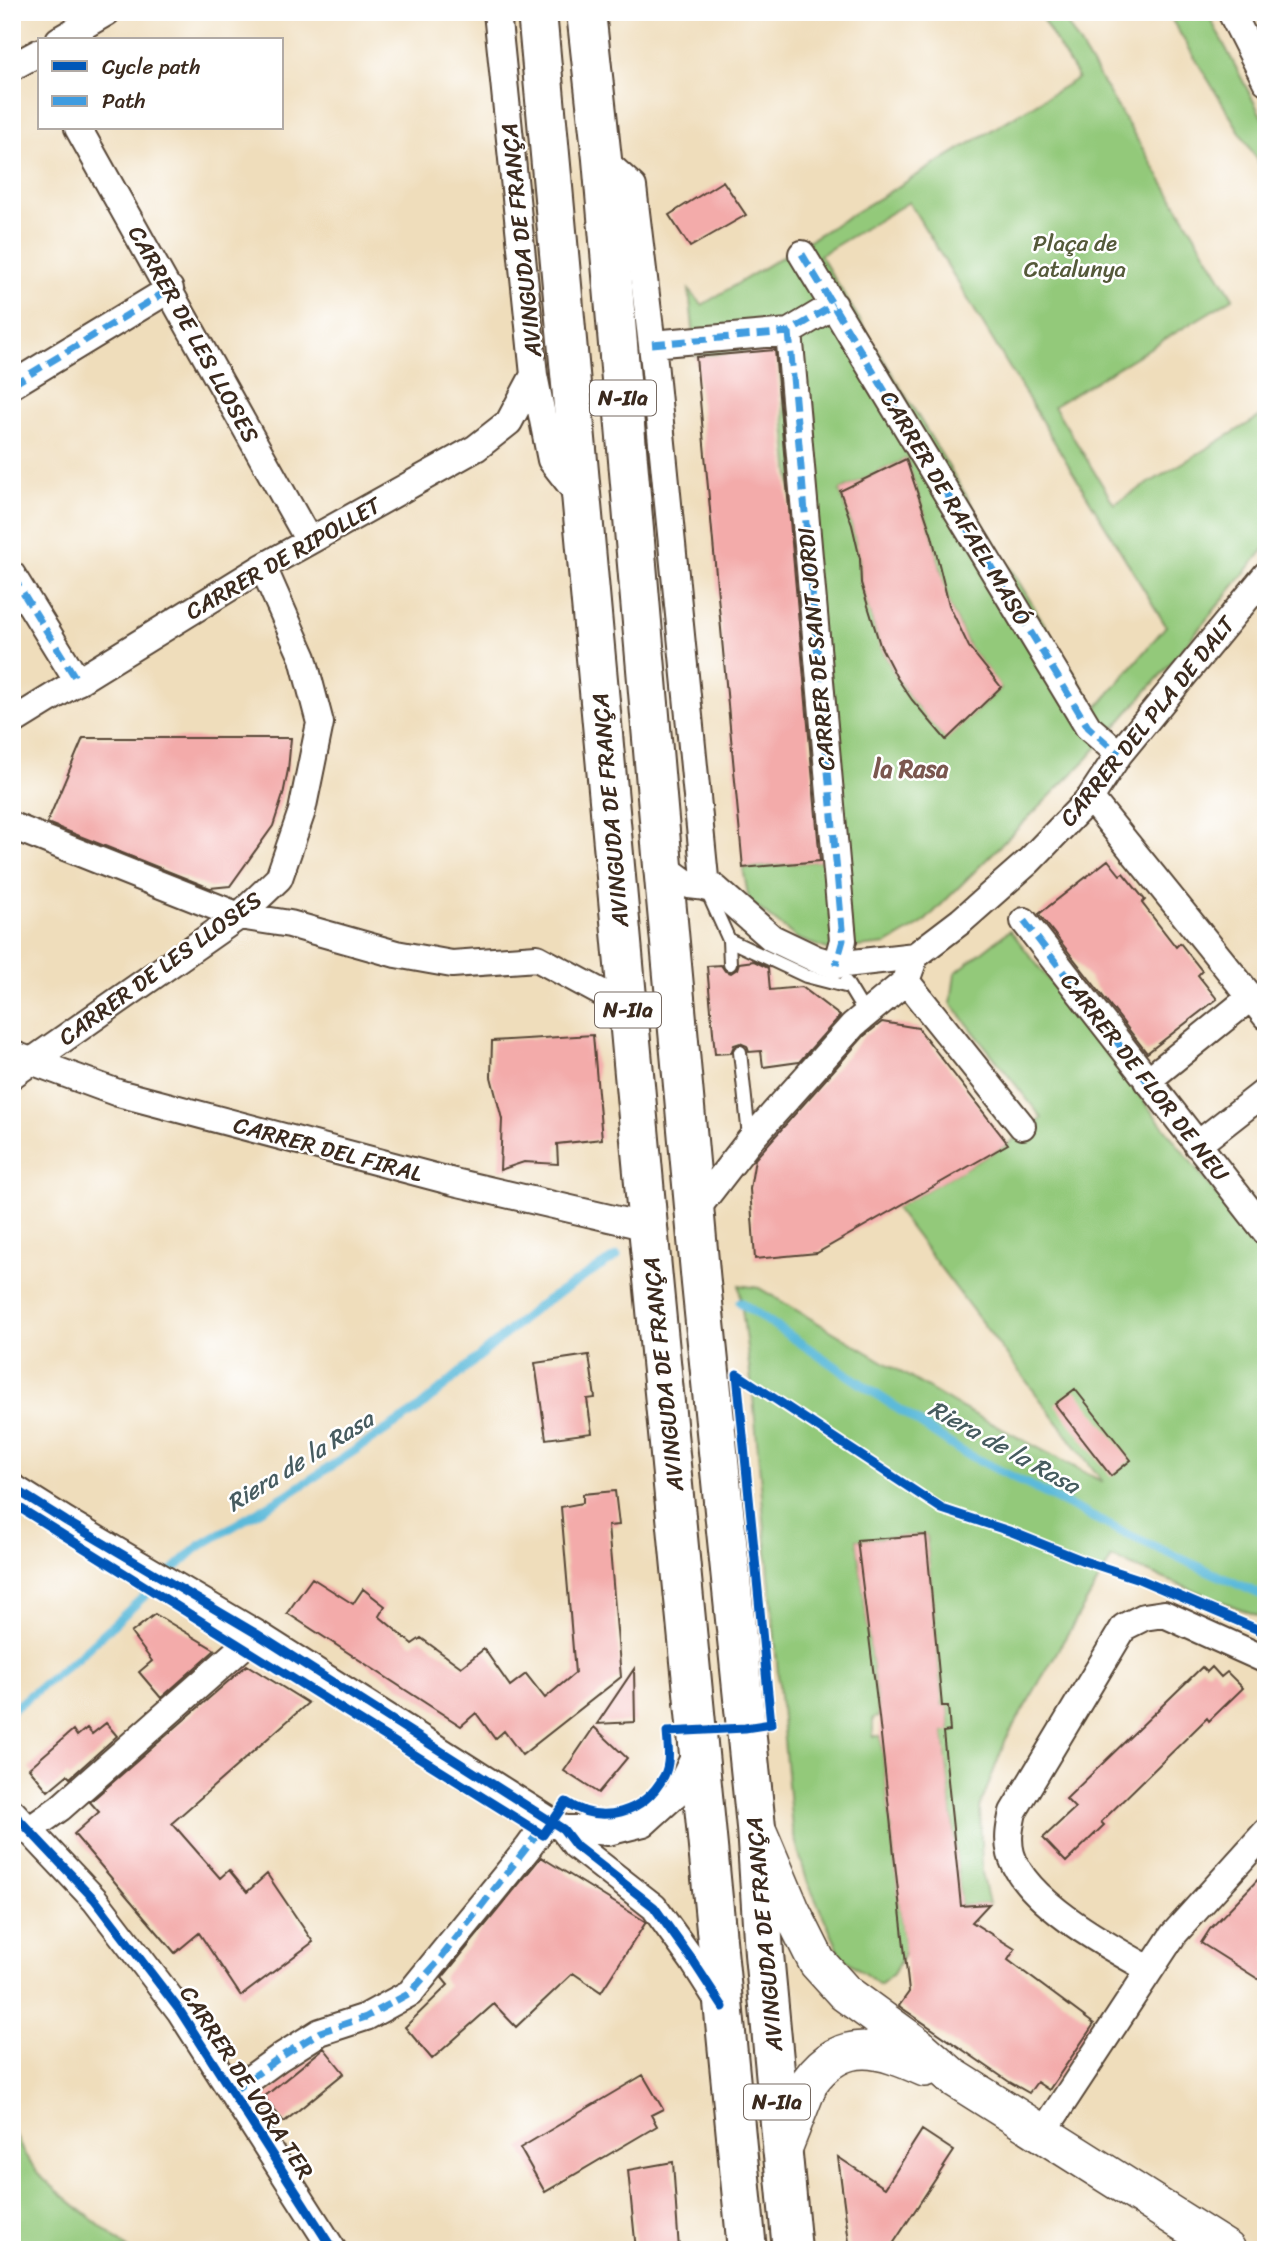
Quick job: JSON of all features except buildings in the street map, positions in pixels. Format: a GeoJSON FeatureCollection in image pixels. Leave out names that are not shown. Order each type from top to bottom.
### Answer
{"type":"FeatureCollection","features":[{"type":"Feature","properties":{"kind":"main road","name":"AVINGUDA DE FRANÇA"},"geometry":{"type":"LineString","coordinates":[[537,12],[648,1227],[747,2250]]}},
{"type":"Feature","properties":{"kind":"main road","name":"AVINGUDA DE FRANÇA"},"geometry":{"type":"LineString","coordinates":[[586,12],[602,159],[695,1211],[756,1827],[764,1954],[792,2250]]}},
{"type":"Feature","properties":{"kind":"street"},"geometry":{"type":"LineString","coordinates":[[62,38],[107,12]]}},
{"type":"Feature","properties":{"kind":"street","name":"AVINGUDA DE FRANÇA"},"geometry":{"type":"LineString","coordinates":[[497,12],[534,375],[551,460],[581,499]]}},
{"type":"Feature","properties":{"kind":"street"},"geometry":{"type":"LineString","coordinates":[[1231,12],[1266,81]]}},
{"type":"Feature","properties":{"kind":"street"},"geometry":{"type":"LineString","coordinates":[[12,67],[38,56]]}},
{"type":"Feature","properties":{"kind":"street","name":"CARRER DE LES LLOSES"},"geometry":{"type":"LineString","coordinates":[[79,130],[309,541]]}},
{"type":"Feature","properties":{"kind":"street"},"geometry":{"type":"LineString","coordinates":[[602,159],[633,187],[652,344],[706,888]]}},
{"type":"Feature","properties":{"kind":"street","name":"CARRER DE RAFAEL MASÓ"},"geometry":{"type":"LineString","coordinates":[[802,254],[1088,727],[1119,754]]}},
{"type":"Feature","properties":{"kind":"street"},"geometry":{"type":"LineString","coordinates":[[12,385],[170,289]]}},
{"type":"Feature","properties":{"kind":"street"},"geometry":{"type":"LineString","coordinates":[[652,344],[789,332],[834,305]]}},
{"type":"Feature","properties":{"kind":"street","name":"CARRER DE SANT JORDI"},"geometry":{"type":"LineString","coordinates":[[789,332],[843,940],[842,976]]}},
{"type":"Feature","properties":{"kind":"street","name":"CARRER DE RIPOLLET"},"geometry":{"type":"LineString","coordinates":[[12,722],[263,567],[476,448],[509,422],[534,375]]}},
{"type":"Feature","properties":{"kind":"street","name":"CARRER DE LES LLOSES"},"geometry":{"type":"LineString","coordinates":[[18,1064],[239,916],[279,878],[302,811],[320,723],[303,658],[263,567]]}},
{"type":"Feature","properties":{"kind":"street"},"geometry":{"type":"LineString","coordinates":[[12,575],[78,682]]}},
{"type":"Feature","properties":{"kind":"street","name":"CARRER DEL PLA DE DALT"},"geometry":{"type":"LineString","coordinates":[[915,956],[1028,862],[1090,798],[1119,754],[1266,575]]}},
{"type":"Feature","properties":{"kind":"street"},"geometry":{"type":"LineString","coordinates":[[643,638],[676,592]]}},
{"type":"Feature","properties":{"kind":"street"},"geometry":{"type":"LineString","coordinates":[[1090,798],[1258,1007],[1147,1081]]}},
{"type":"Feature","properties":{"kind":"street"},"geometry":{"type":"LineString","coordinates":[[12,826],[239,916],[290,924],[396,954],[452,964],[537,958],[628,1007]]}},
{"type":"Feature","properties":{"kind":"street","name":"AVINGUDA DE FRANÇA"},"geometry":{"type":"LineString","coordinates":[[663,866],[690,885],[715,888],[772,938],[816,959],[842,976]]}},
{"type":"Feature","properties":{"kind":"street","name":"CARRER DE FLOR DE NEU"},"geometry":{"type":"LineString","coordinates":[[1024,921],[1266,1232]]}},
{"type":"Feature","properties":{"kind":"street"},"geometry":{"type":"LineString","coordinates":[[842,976],[915,956]]}},
{"type":"Feature","properties":{"kind":"street"},"geometry":{"type":"LineString","coordinates":[[695,1211],[750,1140],[853,1025],[906,981],[915,956]]}},
{"type":"Feature","properties":{"kind":"street"},"geometry":{"type":"LineString","coordinates":[[906,981],[1022,1126]]}},
{"type":"Feature","properties":{"kind":"street","name":"CARRER DEL FIRAL"},"geometry":{"type":"LineString","coordinates":[[18,1064],[454,1182],[648,1227]]}},
{"type":"Feature","properties":{"kind":"street"},"geometry":{"type":"LineString","coordinates":[[1197,1145],[1266,1091]]}},
{"type":"Feature","properties":{"kind":"street"},"geometry":{"type":"LineString","coordinates":[[12,1487],[257,1634],[555,1824],[576,1846],[654,1907],[723,2007]]}},
{"type":"Feature","properties":{"kind":"street"},"geometry":{"type":"LineString","coordinates":[[1149,1969],[1075,1925],[1023,1877],[1012,1856],[1008,1833],[1013,1812],[1124,1627],[1144,1617],[1164,1614],[1266,1660]]}},
{"type":"Feature","properties":{"kind":"street"},"geometry":{"type":"LineString","coordinates":[[21,1821],[60,1808],[257,1634]]}},
{"type":"Feature","properties":{"kind":"street"},"geometry":{"type":"LineString","coordinates":[[555,1824],[608,1832],[644,1823],[677,1793],[699,1747]]}},
{"type":"Feature","properties":{"kind":"street","name":"CARRER DE VORA TER"},"geometry":{"type":"LineString","coordinates":[[21,1821],[104,1911],[180,2011],[333,2250]]}},
{"type":"Feature","properties":{"kind":"street"},"geometry":{"type":"LineString","coordinates":[[232,2092],[320,2032],[366,2017],[410,1993],[520,1859],[555,1824]]}},
{"type":"Feature","properties":{"kind":"street"},"geometry":{"type":"LineString","coordinates":[[756,1827],[791,1910],[817,1962],[845,1993],[919,2047],[953,2077],[1227,2250]]}},
{"type":"Feature","properties":{"kind":"street"},"geometry":{"type":"LineString","coordinates":[[1042,2134],[1149,1969],[1194,1910],[1266,1832]]}},
{"type":"Feature","properties":{"kind":"street"},"geometry":{"type":"LineString","coordinates":[[782,2152],[810,2081],[832,2060],[846,2053],[882,2051],[953,2077]]}},
{"type":"Feature","properties":{"kind":"lane"},"geometry":{"type":"LineString","coordinates":[[706,888],[729,940],[730,964]]}},
{"type":"Feature","properties":{"kind":"lane"},"geometry":{"type":"LineString","coordinates":[[729,940],[806,976],[842,976],[866,1015]]}},
{"type":"Feature","properties":{"kind":"lane"},"geometry":{"type":"LineString","coordinates":[[740,1052],[750,1140]]}},
{"type":"Feature","properties":{"kind":"green space","name":"Plaça de Catalunya"},"geometry":{"type":"Polygon","coordinates":[[[1038,12],[1060,12],[1233,298],[1054,406],[1114,504],[1266,413],[1266,547],[1165,670],[1088,758],[923,923],[887,944],[830,950],[798,939],[749,901],[743,868],[826,860],[778,349],[696,357],[689,290],[702,305],[1078,78],[1038,12]],[[909,202],[820,255],[1096,709],[1166,626],[909,202]],[[906,459],[840,491],[852,525],[860,559],[861,583],[880,645],[912,700],[946,739],[1001,688],[969,647],[949,605],[932,536],[906,459]]]}},
{"type":"Feature","properties":{"kind":"green space"},"geometry":{"type":"Polygon","coordinates":[[[1167,12],[1207,12],[1266,125],[1266,175],[1167,12]]]}},
{"type":"Feature","properties":{"kind":"green space"},"geometry":{"type":"Polygon","coordinates":[[[1010,930],[1266,1258],[1266,1619],[1112,1558],[1006,1739],[980,1807],[982,1873],[989,1904],[961,1906],[943,1732],[950,1730],[948,1706],[942,1706],[926,1535],[857,1540],[879,1717],[873,1718],[873,1736],[881,1736],[905,1952],[893,1974],[880,1985],[842,1957],[807,1881],[792,1829],[753,1397],[739,1285],[759,1288],[958,1406],[1103,1482],[895,1208],[1008,1144],[1042,1118],[951,1003],[955,973],[1010,930]]]}},
{"type":"Feature","properties":{"kind":"green space"},"geometry":{"type":"Polygon","coordinates":[[[12,2127],[23,2152],[41,2177],[129,2250],[12,2250],[12,2127]]]}},
{"type":"Feature","properties":{"kind":"waterway","name":"Riera de la Rasa"},"geometry":{"type":"LineString","coordinates":[[12,1710],[79,1656],[198,1547],[290,1493],[418,1409],[538,1306],[617,1256]]}},
{"type":"Feature","properties":{"kind":"waterway","name":"Riera de la Rasa"},"geometry":{"type":"LineString","coordinates":[[740,1302],[959,1450],[1122,1532],[1266,1597]]}},
{"type":"Feature","properties":{"kind":"marked path"},"geometry":{"type":"LineString","coordinates":[[802,254],[1088,727],[1119,754]]}},
{"type":"Feature","properties":{"kind":"marked path"},"geometry":{"type":"LineString","coordinates":[[12,385],[170,289]]}},
{"type":"Feature","properties":{"kind":"marked path"},"geometry":{"type":"LineString","coordinates":[[652,344],[789,332],[834,305]]}},
{"type":"Feature","properties":{"kind":"marked path"},"geometry":{"type":"LineString","coordinates":[[789,332],[843,940],[836,965]]}},
{"type":"Feature","properties":{"kind":"marked path"},"geometry":{"type":"LineString","coordinates":[[12,575],[78,682]]}},
{"type":"Feature","properties":{"kind":"marked path"},"geometry":{"type":"LineString","coordinates":[[1024,921],[1147,1081]]}},
{"type":"Feature","properties":{"kind":"marked path"},"geometry":{"type":"LineString","coordinates":[[232,2092],[320,2032],[366,2017],[410,1993],[436,1964],[542,1828]]}},
{"type":"Feature","properties":{"kind":"cycle path"},"geometry":{"type":"LineString","coordinates":[[737,1374],[942,1509],[1139,1579],[1266,1633]]}},
{"type":"Feature","properties":{"kind":"cycle path"},"geometry":{"type":"LineString","coordinates":[[12,1503],[543,1835],[566,1802],[580,1809],[608,1814],[634,1807],[645,1799],[656,1789],[668,1766],[667,1732],[771,1724],[737,1374]]}},
{"type":"Feature","properties":{"kind":"cycle path"},"geometry":{"type":"LineString","coordinates":[[12,1487],[257,1634],[563,1829],[576,1846],[654,1907],[723,2007]]}},
{"type":"Feature","properties":{"kind":"cycle path"},"geometry":{"type":"LineString","coordinates":[[12,1812],[95,1900],[180,2011],[333,2250]]}},
{"type":"Feature","properties":{"kind":"district","name":"la Rasa"},"geometry":{"type":"Point","coordinates":[911,769]}}]}
